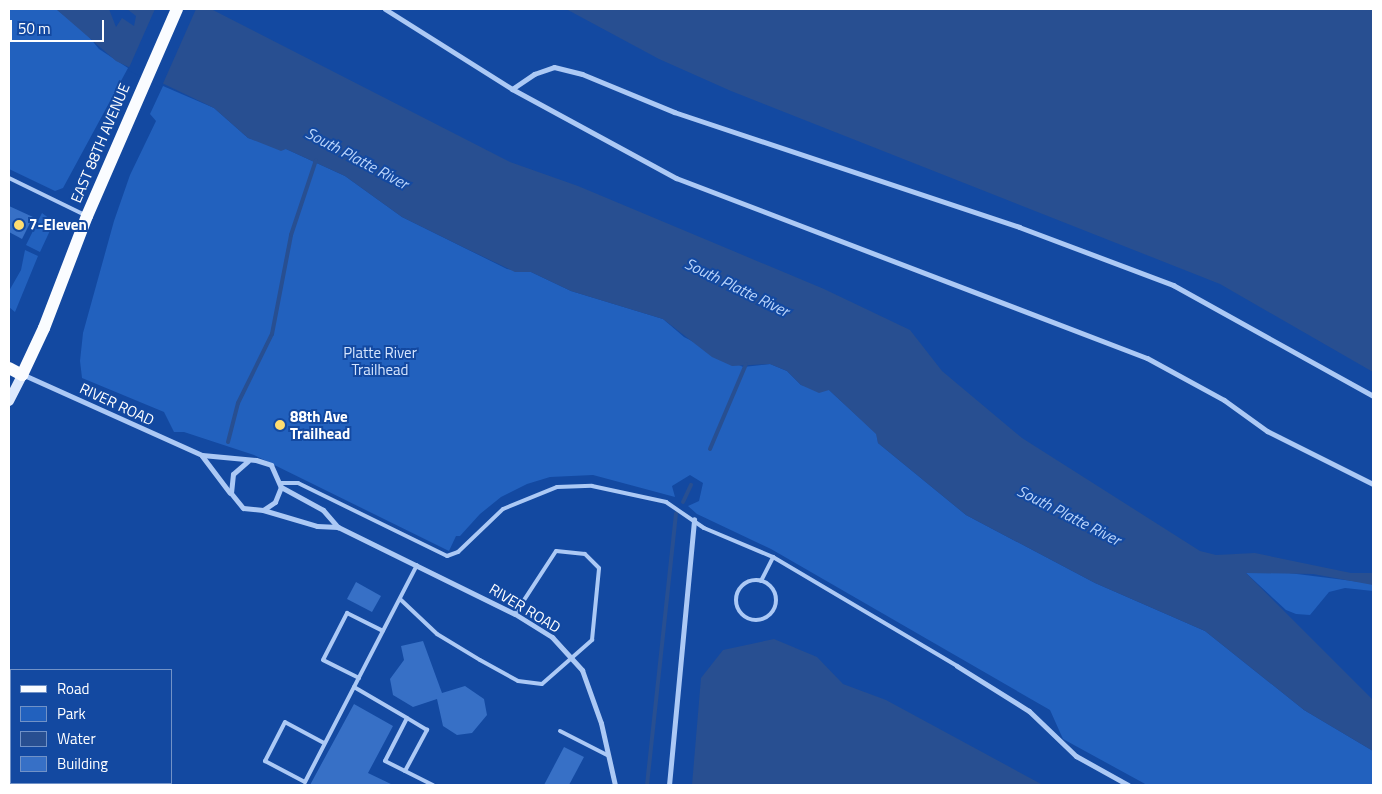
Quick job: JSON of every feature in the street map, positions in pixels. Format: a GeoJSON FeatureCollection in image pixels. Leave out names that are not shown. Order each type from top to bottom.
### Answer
{"type":"FeatureCollection","features":[{"type":"Feature","properties":{"kind":"main road","name":"EAST 88TH AVENUE"},"geometry":{"type":"LineString","coordinates":[[9,400],[55,302],[87,216],[136,99],[177,9]]}},
{"type":"Feature","properties":{"kind":"main road"},"geometry":{"type":"LineString","coordinates":[[9,368],[22,375]]}},
{"type":"Feature","properties":{"kind":"street"},"geometry":{"type":"LineString","coordinates":[[385,9],[512,89],[676,178],[1147,358],[1224,400],[1267,431],[1373,484]]}},
{"type":"Feature","properties":{"kind":"street"},"geometry":{"type":"LineString","coordinates":[[512,89],[534,74],[554,67],[582,74],[674,112],[1019,227],[1173,285],[1373,396]]}},
{"type":"Feature","properties":{"kind":"street","name":"RIVER ROAD"},"geometry":{"type":"LineString","coordinates":[[22,375],[202,456],[248,461]]}},
{"type":"Feature","properties":{"kind":"street","name":"RIVER ROAD"},"geometry":{"type":"LineString","coordinates":[[202,456],[231,493]]}},
{"type":"Feature","properties":{"kind":"street"},"geometry":{"type":"LineString","coordinates":[[248,461],[270,465],[281,485],[275,502],[263,510],[243,508],[231,493],[233,474],[248,461]]}},
{"type":"Feature","properties":{"kind":"street","name":"RIVER ROAD"},"geometry":{"type":"LineString","coordinates":[[281,485],[324,510],[338,527]]}},
{"type":"Feature","properties":{"kind":"street","name":"RIVER ROAD"},"geometry":{"type":"LineString","coordinates":[[263,510],[317,526],[338,527],[514,614],[552,637],[574,659],[593,696],[610,756],[615,785]]}},
{"type":"Feature","properties":{"kind":"street"},"geometry":{"type":"LineString","coordinates":[[669,785],[694,519]]}},
{"type":"Feature","properties":{"kind":"street"},"geometry":{"type":"LineString","coordinates":[[957,666],[1029,711],[1076,756],[1128,785]]}},
{"type":"Feature","properties":{"kind":"lane"},"geometry":{"type":"LineString","coordinates":[[9,178],[87,216]]}},
{"type":"Feature","properties":{"kind":"lane"},"geometry":{"type":"LineString","coordinates":[[281,485],[298,483],[447,556],[458,552],[504,508],[557,487],[592,486],[671,504],[685,512],[704,528],[773,557],[957,666]]}},
{"type":"Feature","properties":{"kind":"lane"},"geometry":{"type":"LineString","coordinates":[[400,599],[437,634],[518,682],[542,684],[574,659],[592,640],[598,568],[585,554],[556,552],[514,614]]}},
{"type":"Feature","properties":{"kind":"lane"},"geometry":{"type":"LineString","coordinates":[[761,581],[773,557]]}},
{"type":"Feature","properties":{"kind":"lane"},"geometry":{"type":"LineString","coordinates":[[324,743],[284,722],[264,761],[305,784],[324,743],[417,565]]}},
{"type":"Feature","properties":{"kind":"lane"},"geometry":{"type":"LineString","coordinates":[[761,581],[774,592],[775,604],[768,616],[749,619],[738,611],[736,597],[748,582],[761,581]]}},
{"type":"Feature","properties":{"kind":"lane"},"geometry":{"type":"LineString","coordinates":[[359,678],[323,660],[347,613],[383,631]]}},
{"type":"Feature","properties":{"kind":"lane"},"geometry":{"type":"LineString","coordinates":[[354,687],[427,730],[405,771]]}},
{"type":"Feature","properties":{"kind":"lane"},"geometry":{"type":"LineString","coordinates":[[407,718],[384,761],[433,785]]}},
{"type":"Feature","properties":{"kind":"lane"},"geometry":{"type":"LineString","coordinates":[[560,731],[610,756]]}},
{"type":"Feature","properties":{"kind":"green space"},"geometry":{"type":"Polygon","coordinates":[[[9,9],[56,9],[85,32],[99,49],[128,68],[63,188],[55,191],[9,169],[9,9]]]}},
{"type":"Feature","properties":{"kind":"green space","name":"Platte River Trailhead"},"geometry":{"type":"Polygon","coordinates":[[[163,86],[214,108],[248,138],[286,149],[345,176],[402,217],[507,269],[531,272],[571,291],[663,319],[684,337],[743,367],[770,364],[787,371],[801,385],[829,390],[877,434],[878,443],[966,515],[1095,583],[1205,631],[1304,710],[1373,751],[1373,785],[1147,785],[1063,739],[1050,710],[771,549],[697,514],[688,506],[699,501],[703,483],[690,475],[672,486],[675,497],[593,475],[550,477],[527,484],[501,497],[480,514],[460,536],[456,536],[449,551],[254,455],[184,432],[174,432],[164,412],[82,378],[80,361],[83,333],[114,221],[130,175],[156,121],[150,114],[163,86]]]}},
{"type":"Feature","properties":{"kind":"green space"},"geometry":{"type":"Polygon","coordinates":[[[42,213],[54,222],[40,252],[26,245],[42,213]]]}},
{"type":"Feature","properties":{"kind":"green space"},"geometry":{"type":"Polygon","coordinates":[[[25,250],[38,256],[15,312],[9,307],[9,291],[21,270],[25,250]]]}},
{"type":"Feature","properties":{"kind":"green space"},"geometry":{"type":"Polygon","coordinates":[[[1273,571],[1369,583],[1373,585],[1373,591],[1345,588],[1329,592],[1310,615],[1296,614],[1286,610],[1245,572],[1273,571]]]}},
{"type":"Feature","properties":{"kind":"water","name":"South Platte River"},"geometry":{"type":"Polygon","coordinates":[[[56,9],[109,9],[116,27],[122,18],[134,26],[136,16],[127,9],[211,9],[510,162],[578,186],[824,289],[910,330],[942,371],[1022,438],[1200,551],[1216,555],[1255,553],[1351,573],[1373,573],[1373,585],[1313,574],[1246,573],[1373,700],[1373,751],[1304,710],[1205,631],[1095,583],[966,515],[878,443],[876,434],[829,390],[819,393],[801,385],[787,371],[770,364],[732,366],[712,357],[663,319],[571,291],[531,272],[515,272],[402,217],[345,176],[286,149],[281,151],[248,138],[214,108],[116,61],[56,9]]]}},
{"type":"Feature","properties":{"kind":"water"},"geometry":{"type":"Polygon","coordinates":[[[566,9],[1373,9],[1373,372],[1220,284],[731,91],[659,59],[566,9]]]}},
{"type":"Feature","properties":{"kind":"water"},"geometry":{"type":"Polygon","coordinates":[[[774,639],[817,657],[843,684],[886,700],[1043,785],[692,785],[701,678],[723,650],[774,639]]]}},
{"type":"Feature","properties":{"kind":"pier"},"geometry":{"type":"Polygon","coordinates":[[[155,9],[196,9],[161,88],[128,70],[155,9]]]}},
{"type":"Feature","properties":{"kind":"building","name":"7-Eleven"},"geometry":{"type":"Polygon","coordinates":[[[9,206],[33,217],[22,239],[9,232],[9,206]]]}},
{"type":"Feature","properties":{"kind":"building"},"geometry":{"type":"Polygon","coordinates":[[[356,582],[381,596],[372,612],[347,599],[356,582]]]}},
{"type":"Feature","properties":{"kind":"building"},"geometry":{"type":"Polygon","coordinates":[[[423,641],[442,693],[465,686],[484,699],[487,715],[472,733],[457,735],[443,726],[437,699],[413,707],[393,695],[390,679],[404,660],[401,646],[423,641]]]}},
{"type":"Feature","properties":{"kind":"building"},"geometry":{"type":"Polygon","coordinates":[[[354,704],[393,726],[368,773],[393,785],[310,785],[354,704]]]}},
{"type":"Feature","properties":{"kind":"building"},"geometry":{"type":"Polygon","coordinates":[[[564,747],[584,757],[569,785],[544,785],[564,747]]]}},
{"type":"Feature","properties":{"kind":"waterway"},"geometry":{"type":"LineString","coordinates":[[228,442],[238,403],[272,334],[291,235],[316,160]]}},
{"type":"Feature","properties":{"kind":"waterway"},"geometry":{"type":"LineString","coordinates":[[710,449],[746,364]]}},
{"type":"Feature","properties":{"kind":"waterway"},"geometry":{"type":"LineString","coordinates":[[683,502],[691,485]]}},
{"type":"Feature","properties":{"kind":"waterway"},"geometry":{"type":"LineString","coordinates":[[647,785],[676,514]]}},
{"type":"Feature","properties":{"kind":"place","name":"7-Eleven"},"geometry":{"type":"Point","coordinates":[19,225]}},
{"type":"Feature","properties":{"kind":"place","name":"88th Ave Trailhead"},"geometry":{"type":"Point","coordinates":[280,425]}}]}
